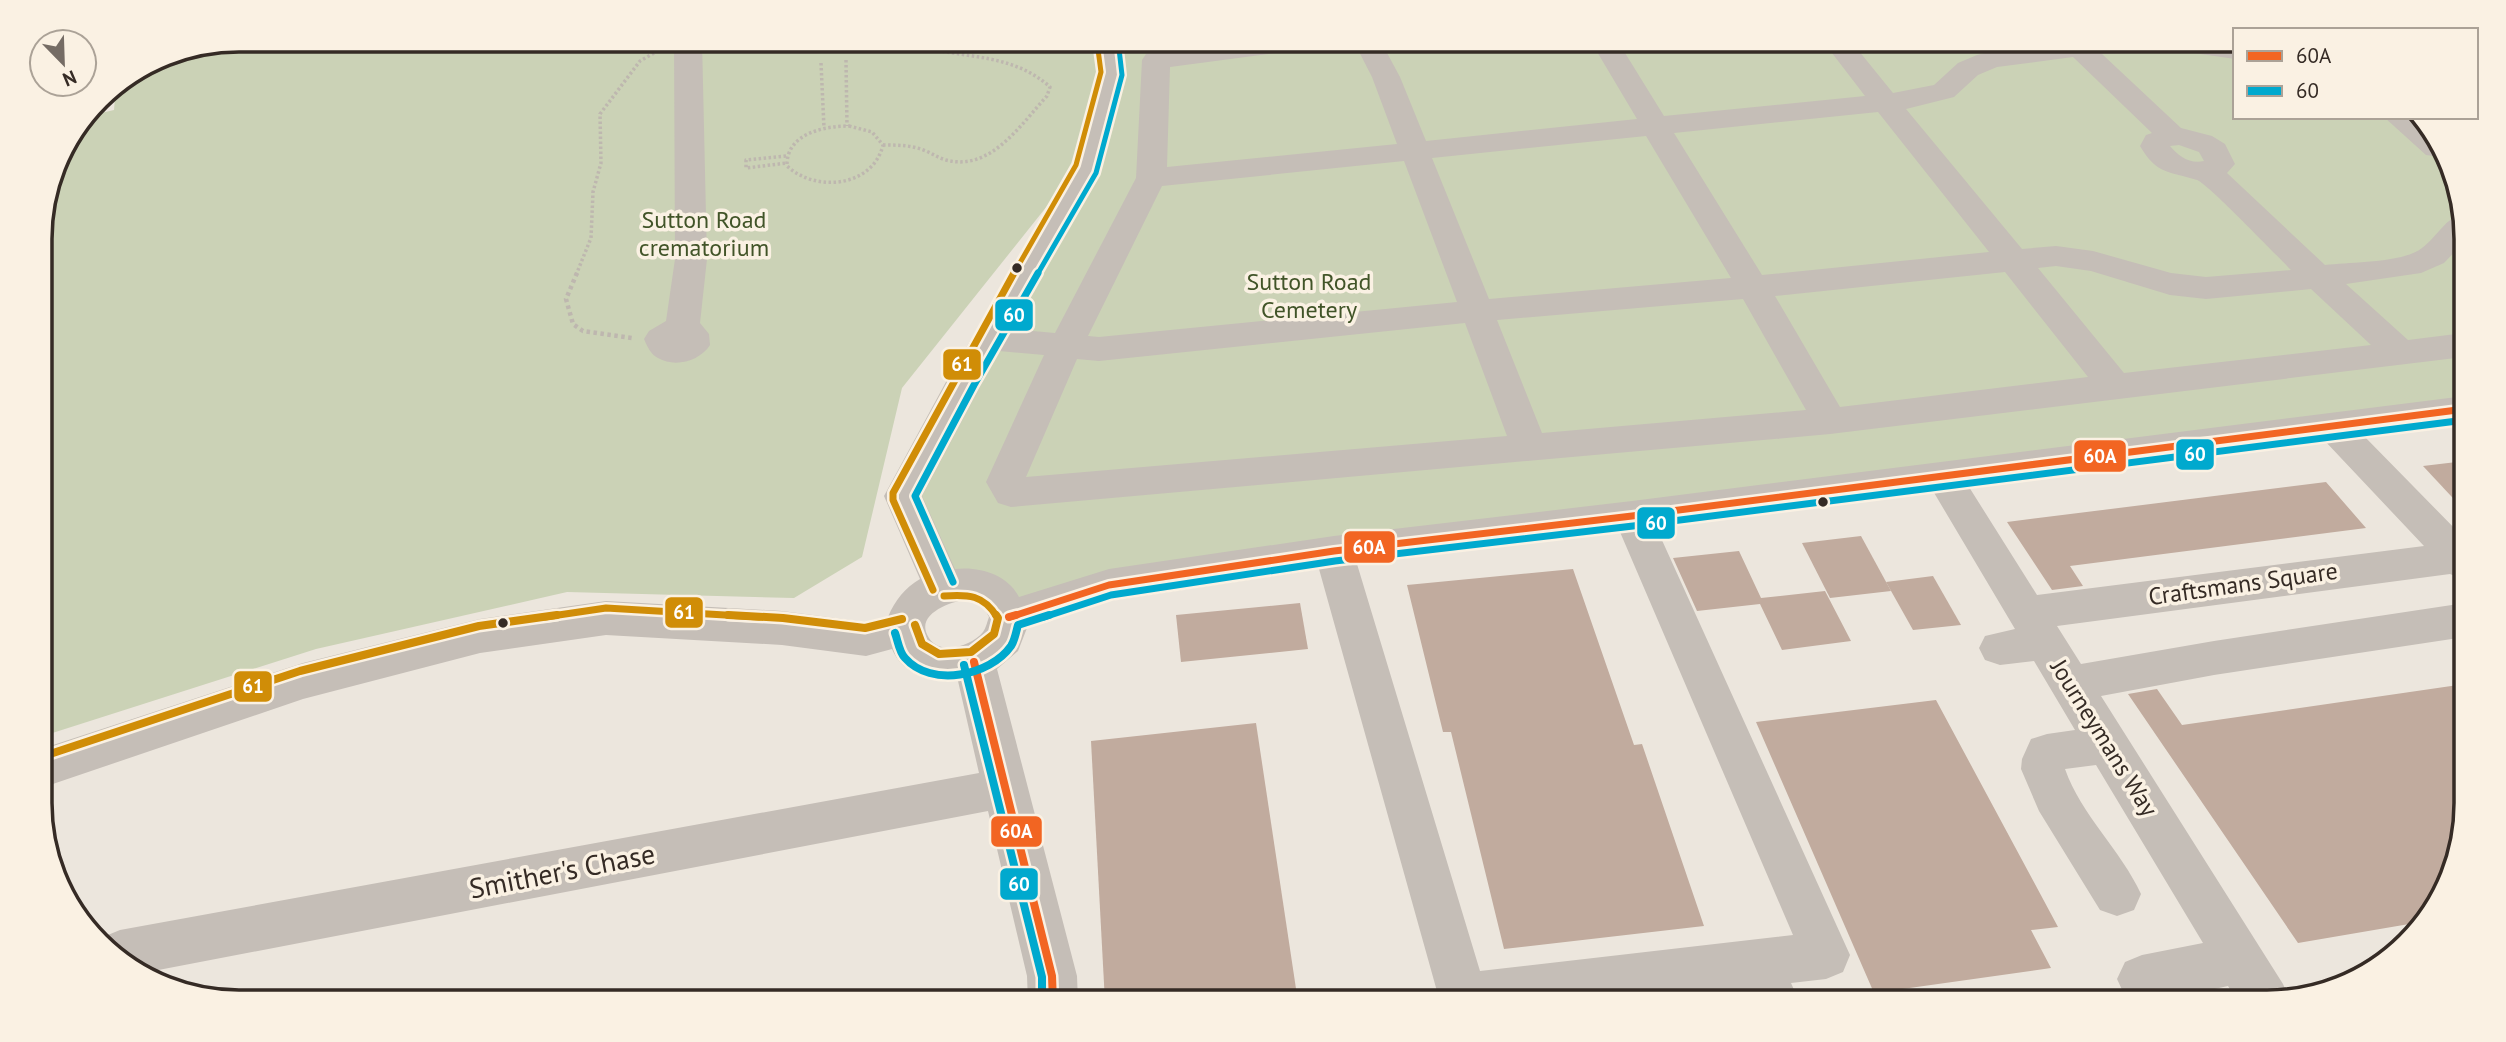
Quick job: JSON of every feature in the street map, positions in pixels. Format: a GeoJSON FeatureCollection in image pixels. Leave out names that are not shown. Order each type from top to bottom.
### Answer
{"type":"FeatureCollection","features":[{"type":"Feature","properties":{"kind":"street"},"geometry":{"type":"LineString","coordinates":[[1373,52],[1386,77],[1530,448]]}},
{"type":"Feature","properties":{"kind":"street"},"geometry":{"type":"LineString","coordinates":[[1610,52],[1753,287],[1830,421]]}},
{"type":"Feature","properties":{"kind":"street"},"geometry":{"type":"LineString","coordinates":[[1845,52],[2115,386]]}},
{"type":"Feature","properties":{"kind":"street"},"geometry":{"type":"LineString","coordinates":[[1151,178],[1918,99],[1944,91],[1968,69],[1987,61],[2030,52]]}},
{"type":"Feature","properties":{"kind":"street"},"geometry":{"type":"LineString","coordinates":[[2083,52],[2172,136],[2157,141],[2155,146],[2158,154],[2177,167],[2207,171],[2400,353]]}},
{"type":"Feature","properties":{"kind":"street"},"geometry":{"type":"LineString","coordinates":[[672,333],[688,298],[691,259],[680,53]]}},
{"type":"Feature","properties":{"kind":"street"},"geometry":{"type":"LineString","coordinates":[[52,764],[303,681],[480,636],[606,618],[782,628],[866,639],[921,606],[972,583],[998,595],[1009,617],[1003,639],[989,653],[974,662],[937,665],[913,651],[921,606],[903,496],[989,338],[1086,169],[1112,74],[1109,53]]}},
{"type":"Feature","properties":{"kind":"street"},"geometry":{"type":"LineString","coordinates":[[1215,53],[1156,60],[1151,178],[1066,345],[1005,482],[1011,493],[1830,421],[2454,346]]}},
{"type":"Feature","properties":{"kind":"street"},"geometry":{"type":"LineString","coordinates":[[989,338],[1098,349],[2056,256],[2093,261],[2169,284],[2206,288],[2244,286],[2410,266],[2433,256],[2454,234]]}},
{"type":"Feature","properties":{"kind":"street"},"geometry":{"type":"LineString","coordinates":[[1009,617],[1109,585],[1334,551],[1632,516],[2454,410]]}},
{"type":"Feature","properties":{"kind":"street"},"geometry":{"type":"LineString","coordinates":[[2332,426],[2454,552]]}},
{"type":"Feature","properties":{"kind":"street","name":"Journeymans Way"},"geometry":{"type":"LineString","coordinates":[[1942,475],[2258,989]]}},
{"type":"Feature","properties":{"kind":"street"},"geometry":{"type":"LineString","coordinates":[[1632,516],[1826,955],[1765,982],[1639,989]]}},
{"type":"Feature","properties":{"kind":"street"},"geometry":{"type":"LineString","coordinates":[[1334,551],[1457,989]]}},
{"type":"Feature","properties":{"kind":"street","name":"Craftsmans Square"},"geometry":{"type":"LineString","coordinates":[[2000,648],[2036,628],[2454,561]]}},
{"type":"Feature","properties":{"kind":"street"},"geometry":{"type":"LineString","coordinates":[[2071,684],[2214,658],[2454,622]]}},
{"type":"Feature","properties":{"kind":"street"},"geometry":{"type":"LineString","coordinates":[[974,662],[1052,976],[1053,990]]}},
{"type":"Feature","properties":{"kind":"street"},"geometry":{"type":"LineString","coordinates":[[2108,744],[2047,753],[2043,760],[2043,769],[2052,792],[2117,894]]}},
{"type":"Feature","properties":{"kind":"street","name":"Smither's Chase"},"geometry":{"type":"LineString","coordinates":[[129,952],[1005,788]]}},
{"type":"Feature","properties":{"kind":"street"},"geometry":{"type":"LineString","coordinates":[[2142,979],[2240,960]]}},
{"type":"Feature","properties":{"kind":"path"},"geometry":{"type":"LineString","coordinates":[[658,53],[640,61],[600,114],[601,163],[593,192],[591,238],[566,299],[573,324],[583,331],[631,338],[672,333]]}},
{"type":"Feature","properties":{"kind":"path"},"geometry":{"type":"LineString","coordinates":[[847,126],[849,53]]}},
{"type":"Feature","properties":{"kind":"path"},"geometry":{"type":"LineString","coordinates":[[883,145],[906,145],[947,160],[962,162],[985,155],[1002,147],[1046,96],[1050,87],[1041,76],[995,58],[944,53]]}},
{"type":"Feature","properties":{"kind":"path"},"geometry":{"type":"LineString","coordinates":[[821,62],[824,128]]}},
{"type":"Feature","properties":{"kind":"path"},"geometry":{"type":"LineString","coordinates":[[847,126],[874,133],[883,145],[883,153],[875,166],[845,180],[808,181],[794,174],[787,163],[787,156],[800,139],[824,128],[847,126]]}},
{"type":"Feature","properties":{"kind":"path"},"geometry":{"type":"LineString","coordinates":[[787,156],[746,160],[746,168],[787,163]]}},
{"type":"Feature","properties":{"kind":"green space","name":"Sutton Road Cemetery"},"geometry":{"type":"Polygon","coordinates":[[[2233,52],[2233,119],[2409,119],[2428,146],[2447,191],[2452,215],[2454,410],[1334,551],[1009,617],[943,586],[903,496],[1086,169],[1105,53],[2233,52]]]}},
{"type":"Feature","properties":{"kind":"green space","name":"Sutton Road crematorium"},"geometry":{"type":"Polygon","coordinates":[[[228,53],[1094,53],[1097,75],[1071,176],[902,388],[862,557],[794,598],[567,592],[316,649],[52,733],[54,215],[67,168],[78,146],[102,113],[114,110],[116,99],[136,84],[168,67],[203,56],[228,53]]]}},
{"type":"Feature","properties":{"kind":"building"},"geometry":{"type":"Polygon","coordinates":[[[2454,462],[2454,499],[2423,466],[2454,462]]]}},
{"type":"Feature","properties":{"kind":"building"},"geometry":{"type":"Polygon","coordinates":[[[2326,482],[2366,528],[2070,566],[2083,586],[2052,590],[2007,522],[2326,482]]]}},
{"type":"Feature","properties":{"kind":"building"},"geometry":{"type":"Polygon","coordinates":[[[1861,536],[1891,591],[1830,598],[1802,543],[1861,536]]]}},
{"type":"Feature","properties":{"kind":"building"},"geometry":{"type":"Polygon","coordinates":[[[1739,551],[1761,598],[1825,591],[1851,641],[1782,650],[1760,604],[1697,611],[1673,558],[1739,551]]]}},
{"type":"Feature","properties":{"kind":"building"},"geometry":{"type":"Polygon","coordinates":[[[1573,569],[1634,745],[1642,744],[1704,926],[1504,949],[1451,732],[1443,732],[1407,585],[1573,569]]]}},
{"type":"Feature","properties":{"kind":"building"},"geometry":{"type":"Polygon","coordinates":[[[1933,576],[1961,625],[1913,630],[1886,582],[1933,576]]]}},
{"type":"Feature","properties":{"kind":"building"},"geometry":{"type":"Polygon","coordinates":[[[1300,603],[1308,649],[1181,662],[1176,615],[1300,603]]]}},
{"type":"Feature","properties":{"kind":"building"},"geometry":{"type":"Polygon","coordinates":[[[2454,686],[2452,827],[2444,862],[2434,885],[2408,924],[2298,943],[2128,694],[2157,689],[2182,725],[2454,686]]]}},
{"type":"Feature","properties":{"kind":"building"},"geometry":{"type":"Polygon","coordinates":[[[1936,700],[2058,927],[2031,930],[2051,968],[1901,989],[1872,989],[1756,722],[1936,700]]]}},
{"type":"Feature","properties":{"kind":"building"},"geometry":{"type":"Polygon","coordinates":[[[1256,723],[1296,989],[1104,990],[1091,741],[1256,723]]]}},
{"type":"Feature","properties":{"kind":"transit line","name":"61"},"geometry":{"type":"LineString","coordinates":[[933,590],[893,500],[893,493],[956,375],[1076,165],[1101,72],[1098,53]]}},
{"type":"Feature","properties":{"kind":"transit line","name":"60"},"geometry":{"type":"LineString","coordinates":[[953,582],[915,496],[974,385],[1096,173],[1122,75],[1119,53]]}},
{"type":"Feature","properties":{"kind":"transit line","name":"60A"},"geometry":{"type":"LineString","coordinates":[[1009,617],[1109,585],[1334,551],[1632,516],[2454,410]]}},
{"type":"Feature","properties":{"kind":"transit line","name":"60"},"geometry":{"type":"LineString","coordinates":[[895,633],[903,655],[916,667],[929,673],[959,675],[989,665],[1001,656],[1012,644],[1018,625],[1111,595],[1335,561],[1633,526],[2454,421]]}},
{"type":"Feature","properties":{"kind":"transit line","name":"61"},"geometry":{"type":"LineString","coordinates":[[915,625],[922,644],[939,654],[971,652],[994,634],[998,618],[988,603],[970,595],[944,596]]}},
{"type":"Feature","properties":{"kind":"transit line","name":"61"},"geometry":{"type":"LineString","coordinates":[[52,753],[300,671],[479,626],[606,608],[783,618],[865,628],[902,619]]}},
{"type":"Feature","properties":{"kind":"transit line","name":"60A"},"geometry":{"type":"LineString","coordinates":[[974,662],[1052,976],[1053,990]]}},
{"type":"Feature","properties":{"kind":"transit line","name":"60"},"geometry":{"type":"LineString","coordinates":[[964,665],[1042,977],[1042,990]]}}]}
